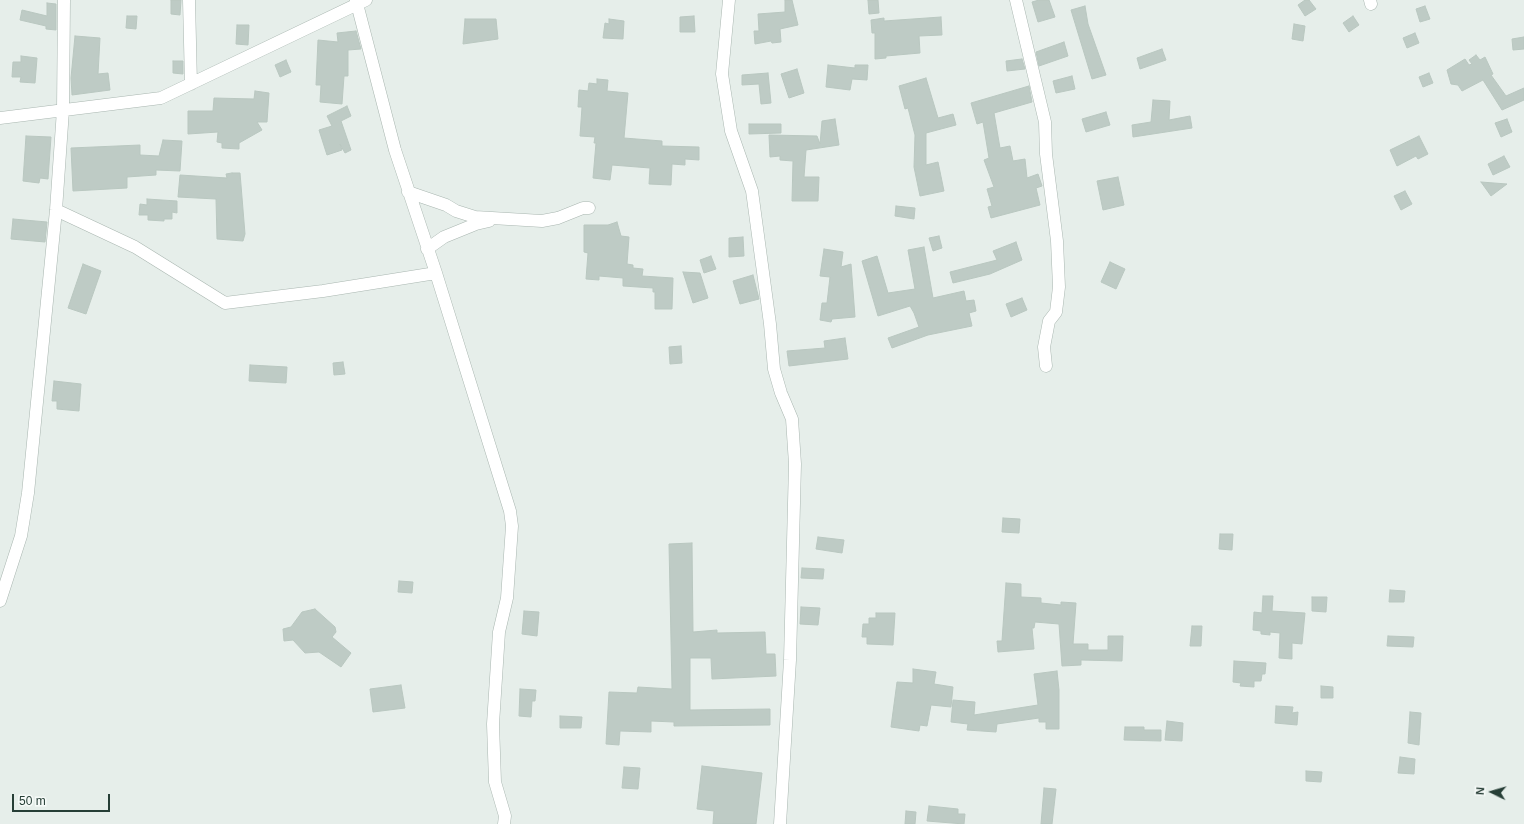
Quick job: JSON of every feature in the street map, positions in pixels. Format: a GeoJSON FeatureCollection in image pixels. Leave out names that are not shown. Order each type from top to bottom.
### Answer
{"type":"FeatureCollection","features":[{"type":"Feature","properties":{"kind":"street"},"geometry":{"type":"LineString","coordinates":[[0,601],[21,536],[28,493],[56,210],[63,110],[64,0]]}},
{"type":"Feature","properties":{"kind":"street"},"geometry":{"type":"LineString","coordinates":[[190,0],[191,84]]}},
{"type":"Feature","properties":{"kind":"street"},"geometry":{"type":"LineString","coordinates":[[729,0],[722,74],[732,131],[752,191],[770,324],[774,369],[781,393],[792,419],[795,464],[790,660],[780,824]]}},
{"type":"Feature","properties":{"kind":"street"},"geometry":{"type":"LineString","coordinates":[[1016,0],[1045,122],[1046,154],[1057,241],[1059,287],[1056,312],[1049,321],[1044,347],[1046,366]]}},
{"type":"Feature","properties":{"kind":"street"},"geometry":{"type":"LineString","coordinates":[[0,118],[161,98],[359,2],[395,150],[436,273],[510,511],[512,526],[507,591],[504,619],[499,632],[494,717],[495,782],[505,816],[504,824]]}},
{"type":"Feature","properties":{"kind":"street"},"geometry":{"type":"LineString","coordinates":[[408,192],[446,204],[456,211],[475,217],[542,221],[558,218],[583,208],[589,208]]}},
{"type":"Feature","properties":{"kind":"street"},"geometry":{"type":"LineString","coordinates":[[56,210],[134,247],[225,304],[323,291],[436,273]]}},
{"type":"Feature","properties":{"kind":"street"},"geometry":{"type":"LineString","coordinates":[[427,249],[444,237],[476,224],[505,218]]}},
{"type":"Feature","properties":{"kind":"building"},"geometry":{"type":"Polygon","coordinates":[[[171,0],[181,0],[180,15],[171,14],[171,0]]]}},
{"type":"Feature","properties":{"kind":"building"},"geometry":{"type":"Polygon","coordinates":[[[785,0],[792,0],[798,25],[780,29],[781,42],[772,43],[771,41],[755,44],[754,31],[759,31],[758,14],[785,12],[785,0]]]}},
{"type":"Feature","properties":{"kind":"building"},"geometry":{"type":"Polygon","coordinates":[[[868,0],[878,0],[879,13],[869,14],[868,0]]]}},
{"type":"Feature","properties":{"kind":"building"},"geometry":{"type":"Polygon","coordinates":[[[1049,0],[1055,17],[1038,22],[1032,2],[1049,0]]]}},
{"type":"Feature","properties":{"kind":"building"},"geometry":{"type":"Polygon","coordinates":[[[1305,0],[1309,0],[1316,9],[1305,16],[1298,5],[1305,0]]]}},
{"type":"Feature","properties":{"kind":"building"},"geometry":{"type":"Polygon","coordinates":[[[47,3],[56,4],[56,30],[46,29],[46,26],[20,20],[22,10],[47,16],[47,3]]]}},
{"type":"Feature","properties":{"kind":"building"},"geometry":{"type":"Polygon","coordinates":[[[1085,6],[1088,24],[1106,75],[1092,79],[1071,10],[1085,6]]]}},
{"type":"Feature","properties":{"kind":"building"},"geometry":{"type":"Polygon","coordinates":[[[1425,6],[1430,19],[1420,22],[1416,9],[1425,6]]]}},
{"type":"Feature","properties":{"kind":"building"},"geometry":{"type":"Polygon","coordinates":[[[127,16],[137,16],[136,29],[126,28],[127,16]]]}},
{"type":"Feature","properties":{"kind":"building"},"geometry":{"type":"Polygon","coordinates":[[[694,16],[695,32],[680,32],[680,17],[694,16]]]}},
{"type":"Feature","properties":{"kind":"building"},"geometry":{"type":"Polygon","coordinates":[[[1353,16],[1359,25],[1349,32],[1343,23],[1353,16]]]}},
{"type":"Feature","properties":{"kind":"building"},"geometry":{"type":"Polygon","coordinates":[[[941,17],[942,35],[919,36],[920,53],[886,56],[886,58],[875,59],[875,33],[872,33],[871,20],[884,18],[884,21],[941,17]]]}},
{"type":"Feature","properties":{"kind":"building"},"geometry":{"type":"Polygon","coordinates":[[[465,19],[496,19],[498,39],[463,44],[465,19]]]}},
{"type":"Feature","properties":{"kind":"building"},"geometry":{"type":"Polygon","coordinates":[[[609,19],[624,21],[623,39],[603,38],[605,23],[609,24],[609,19]]]}},
{"type":"Feature","properties":{"kind":"building"},"geometry":{"type":"Polygon","coordinates":[[[1294,24],[1305,26],[1303,41],[1292,39],[1294,24]]]}},
{"type":"Feature","properties":{"kind":"building"},"geometry":{"type":"Polygon","coordinates":[[[237,25],[249,25],[248,45],[236,44],[237,25]]]}},
{"type":"Feature","properties":{"kind":"building"},"geometry":{"type":"Polygon","coordinates":[[[356,31],[361,49],[348,50],[348,76],[344,76],[342,104],[320,102],[321,85],[316,85],[318,40],[338,42],[337,33],[356,31]]]}},
{"type":"Feature","properties":{"kind":"building"},"geometry":{"type":"Polygon","coordinates":[[[1415,33],[1419,43],[1407,48],[1403,38],[1415,33]]]}},
{"type":"Feature","properties":{"kind":"building"},"geometry":{"type":"Polygon","coordinates":[[[75,36],[100,38],[98,74],[108,73],[110,90],[72,95],[71,78],[75,36]]]}},
{"type":"Feature","properties":{"kind":"building"},"geometry":{"type":"Polygon","coordinates":[[[1524,37],[1524,49],[1513,50],[1512,39],[1524,37]]]}},
{"type":"Feature","properties":{"kind":"building"},"geometry":{"type":"Polygon","coordinates":[[[1064,42],[1068,56],[1039,66],[1036,52],[1064,42]]]}},
{"type":"Feature","properties":{"kind":"building"},"geometry":{"type":"Polygon","coordinates":[[[1162,49],[1166,60],[1140,69],[1137,58],[1162,49]]]}},
{"type":"Feature","properties":{"kind":"building"},"geometry":{"type":"Polygon","coordinates":[[[1476,55],[1480,60],[1485,57],[1493,74],[1491,75],[1506,96],[1524,88],[1524,100],[1502,110],[1483,80],[1462,91],[1458,85],[1451,84],[1447,70],[1465,59],[1469,65],[1472,64],[1469,60],[1476,55]]]}},
{"type":"Feature","properties":{"kind":"building"},"geometry":{"type":"Polygon","coordinates":[[[21,56],[37,58],[35,83],[20,82],[21,77],[12,77],[13,62],[21,62],[21,56]]]}},
{"type":"Feature","properties":{"kind":"building"},"geometry":{"type":"Polygon","coordinates":[[[1022,59],[1025,69],[1007,71],[1006,61],[1022,59]]]}},
{"type":"Feature","properties":{"kind":"building"},"geometry":{"type":"Polygon","coordinates":[[[286,60],[291,72],[280,77],[275,65],[286,60]]]}},
{"type":"Feature","properties":{"kind":"building"},"geometry":{"type":"Polygon","coordinates":[[[173,61],[183,61],[183,74],[173,73],[173,61]]]}},
{"type":"Feature","properties":{"kind":"building"},"geometry":{"type":"Polygon","coordinates":[[[828,65],[855,68],[855,65],[868,65],[867,80],[852,79],[850,90],[826,87],[828,65]]]}},
{"type":"Feature","properties":{"kind":"building"},"geometry":{"type":"Polygon","coordinates":[[[797,69],[804,93],[789,98],[781,74],[797,69]]]}},
{"type":"Feature","properties":{"kind":"building"},"geometry":{"type":"Polygon","coordinates":[[[768,73],[771,103],[761,104],[759,84],[742,85],[742,75],[768,73]]]}},
{"type":"Feature","properties":{"kind":"building"},"geometry":{"type":"Polygon","coordinates":[[[1429,73],[1433,83],[1423,87],[1419,77],[1429,73]]]}},
{"type":"Feature","properties":{"kind":"building"},"geometry":{"type":"Polygon","coordinates":[[[1072,76],[1075,89],[1056,93],[1053,81],[1072,76]]]}},
{"type":"Feature","properties":{"kind":"building"},"geometry":{"type":"Polygon","coordinates":[[[926,78],[938,118],[953,114],[956,125],[926,133],[926,165],[938,162],[944,191],[920,196],[914,167],[915,135],[908,108],[905,109],[899,86],[926,78]]]}},
{"type":"Feature","properties":{"kind":"building"},"geometry":{"type":"Polygon","coordinates":[[[597,79],[608,80],[607,91],[628,93],[624,138],[662,141],[662,146],[699,147],[699,160],[685,159],[685,165],[672,164],[671,185],[649,184],[650,168],[612,165],[610,180],[593,178],[596,143],[594,143],[595,137],[580,136],[582,107],[578,107],[579,90],[588,91],[589,83],[597,84],[597,79]]]}},
{"type":"Feature","properties":{"kind":"building"},"geometry":{"type":"Polygon","coordinates":[[[1029,86],[1032,102],[994,113],[1000,148],[1010,146],[1013,161],[1025,159],[1027,178],[1038,174],[1042,186],[1036,188],[1040,205],[991,218],[988,207],[992,206],[987,189],[994,187],[984,160],[989,158],[983,122],[977,124],[971,103],[1029,86]]]}},
{"type":"Feature","properties":{"kind":"building"},"geometry":{"type":"Polygon","coordinates":[[[255,91],[269,93],[267,122],[257,122],[262,130],[239,143],[239,149],[222,148],[222,143],[217,142],[218,132],[188,134],[188,111],[213,111],[214,98],[254,99],[255,91]]]}},
{"type":"Feature","properties":{"kind":"building"},"geometry":{"type":"Polygon","coordinates":[[[1153,100],[1170,101],[1169,120],[1190,116],[1192,128],[1133,137],[1132,125],[1151,122],[1153,100]]]}},
{"type":"Feature","properties":{"kind":"building"},"geometry":{"type":"Polygon","coordinates":[[[347,106],[351,116],[341,121],[351,150],[345,153],[340,144],[342,150],[327,155],[319,130],[332,126],[327,116],[347,106]]]}},
{"type":"Feature","properties":{"kind":"building"},"geometry":{"type":"Polygon","coordinates":[[[1106,112],[1110,125],[1086,132],[1082,119],[1106,112]]]}},
{"type":"Feature","properties":{"kind":"building"},"geometry":{"type":"Polygon","coordinates":[[[835,119],[839,145],[806,150],[804,177],[819,177],[818,201],[792,201],[793,161],[780,160],[780,156],[770,157],[769,135],[817,136],[820,144],[822,121],[835,119]]]}},
{"type":"Feature","properties":{"kind":"building"},"geometry":{"type":"Polygon","coordinates":[[[1507,119],[1512,132],[1501,137],[1495,123],[1507,119]]]}},
{"type":"Feature","properties":{"kind":"building"},"geometry":{"type":"Polygon","coordinates":[[[749,124],[781,124],[781,133],[749,134],[749,124]]]}},
{"type":"Feature","properties":{"kind":"building"},"geometry":{"type":"Polygon","coordinates":[[[26,136],[51,137],[48,179],[40,178],[39,183],[23,181],[26,136]]]}},
{"type":"Feature","properties":{"kind":"building"},"geometry":{"type":"Polygon","coordinates":[[[1419,136],[1428,154],[1418,159],[1416,156],[1397,166],[1390,150],[1419,136]]]}},
{"type":"Feature","properties":{"kind":"building"},"geometry":{"type":"Polygon","coordinates":[[[163,140],[182,141],[180,171],[156,170],[156,175],[127,177],[127,188],[73,191],[71,148],[140,145],[140,155],[159,156],[163,140]]]}},
{"type":"Feature","properties":{"kind":"building"},"geometry":{"type":"Polygon","coordinates":[[[1504,156],[1510,167],[1493,175],[1488,164],[1504,156]]]}},
{"type":"Feature","properties":{"kind":"building"},"geometry":{"type":"Polygon","coordinates":[[[240,173],[245,234],[243,241],[217,239],[216,199],[178,197],[180,175],[227,178],[226,174],[240,173]]]}},
{"type":"Feature","properties":{"kind":"building"},"geometry":{"type":"Polygon","coordinates":[[[1118,177],[1124,205],[1103,210],[1097,181],[1118,177]]]}},
{"type":"Feature","properties":{"kind":"building"},"geometry":{"type":"Polygon","coordinates":[[[1481,182],[1507,184],[1491,196],[1481,182]]]}},
{"type":"Feature","properties":{"kind":"building"},"geometry":{"type":"Polygon","coordinates":[[[1405,191],[1412,204],[1401,210],[1394,196],[1405,191]]]}},
{"type":"Feature","properties":{"kind":"building"},"geometry":{"type":"Polygon","coordinates":[[[147,199],[177,201],[177,213],[172,212],[172,219],[164,219],[164,221],[148,220],[148,215],[139,215],[140,204],[147,205],[147,199]]]}},
{"type":"Feature","properties":{"kind":"building"},"geometry":{"type":"Polygon","coordinates":[[[896,206],[915,208],[914,219],[895,216],[896,206]]]}},
{"type":"Feature","properties":{"kind":"building"},"geometry":{"type":"Polygon","coordinates":[[[13,219],[47,222],[45,242],[11,239],[13,219]]]}},
{"type":"Feature","properties":{"kind":"building"},"geometry":{"type":"Polygon","coordinates":[[[617,222],[621,236],[629,237],[627,264],[633,265],[633,268],[643,269],[642,276],[673,278],[672,309],[655,309],[655,292],[653,292],[653,288],[623,286],[623,278],[599,276],[599,280],[586,279],[588,253],[584,252],[584,225],[608,225],[617,222]]]}},
{"type":"Feature","properties":{"kind":"building"},"geometry":{"type":"Polygon","coordinates":[[[939,236],[942,248],[933,251],[929,238],[939,236]]]}},
{"type":"Feature","properties":{"kind":"building"},"geometry":{"type":"Polygon","coordinates":[[[743,237],[744,256],[729,257],[729,238],[743,237]]]}},
{"type":"Feature","properties":{"kind":"building"},"geometry":{"type":"Polygon","coordinates":[[[1016,242],[1022,260],[990,274],[953,283],[950,272],[997,260],[993,251],[1016,242]]]}},
{"type":"Feature","properties":{"kind":"building"},"geometry":{"type":"Polygon","coordinates":[[[924,247],[933,298],[964,291],[966,301],[974,300],[976,311],[969,313],[972,326],[928,335],[892,348],[888,338],[919,327],[910,306],[878,316],[862,261],[877,256],[888,293],[915,289],[908,250],[924,247]]]}},
{"type":"Feature","properties":{"kind":"building"},"geometry":{"type":"Polygon","coordinates":[[[824,249],[843,252],[841,267],[851,264],[855,317],[832,319],[831,322],[820,320],[822,303],[827,303],[830,277],[820,276],[824,249]]]}},
{"type":"Feature","properties":{"kind":"building"},"geometry":{"type":"Polygon","coordinates":[[[711,256],[716,269],[704,273],[700,260],[711,256]]]}},
{"type":"Feature","properties":{"kind":"building"},"geometry":{"type":"Polygon","coordinates":[[[1110,262],[1125,269],[1116,289],[1101,282],[1110,262]]]}},
{"type":"Feature","properties":{"kind":"building"},"geometry":{"type":"Polygon","coordinates":[[[83,264],[101,271],[86,314],[68,308],[83,264]]]}},
{"type":"Feature","properties":{"kind":"building"},"geometry":{"type":"Polygon","coordinates":[[[683,272],[700,273],[708,298],[693,303],[683,272]]]}},
{"type":"Feature","properties":{"kind":"building"},"geometry":{"type":"Polygon","coordinates":[[[753,275],[759,299],[740,304],[733,281],[753,275]]]}},
{"type":"Feature","properties":{"kind":"building"},"geometry":{"type":"Polygon","coordinates":[[[1022,298],[1027,310],[1011,317],[1006,304],[1022,298]]]}},
{"type":"Feature","properties":{"kind":"building"},"geometry":{"type":"Polygon","coordinates":[[[845,338],[848,359],[789,366],[787,351],[825,348],[824,341],[845,338]]]}},
{"type":"Feature","properties":{"kind":"building"},"geometry":{"type":"Polygon","coordinates":[[[681,346],[682,363],[670,364],[669,347],[681,346]]]}},
{"type":"Feature","properties":{"kind":"building"},"geometry":{"type":"Polygon","coordinates":[[[343,362],[345,374],[334,375],[333,363],[343,362]]]}},
{"type":"Feature","properties":{"kind":"building"},"geometry":{"type":"Polygon","coordinates":[[[250,365],[287,367],[286,383],[249,381],[250,365]]]}},
{"type":"Feature","properties":{"kind":"building"},"geometry":{"type":"Polygon","coordinates":[[[54,381],[81,384],[79,411],[57,409],[57,401],[52,401],[54,381]]]}},
{"type":"Feature","properties":{"kind":"building"},"geometry":{"type":"Polygon","coordinates":[[[1003,518],[1020,519],[1019,533],[1002,532],[1003,518]]]}},
{"type":"Feature","properties":{"kind":"building"},"geometry":{"type":"Polygon","coordinates":[[[1220,534],[1233,534],[1232,550],[1219,549],[1220,534]]]}},
{"type":"Feature","properties":{"kind":"building"},"geometry":{"type":"Polygon","coordinates":[[[818,537],[844,540],[842,553],[816,549],[818,537]]]}},
{"type":"Feature","properties":{"kind":"building"},"geometry":{"type":"Polygon","coordinates":[[[692,543],[693,632],[717,630],[717,633],[765,632],[766,654],[775,654],[776,676],[712,679],[711,658],[690,658],[690,710],[770,709],[770,725],[674,726],[674,722],[651,721],[651,732],[620,731],[619,745],[606,744],[609,692],[637,693],[638,687],[672,689],[669,544],[692,543]]]}},
{"type":"Feature","properties":{"kind":"building"},"geometry":{"type":"Polygon","coordinates":[[[802,568],[824,569],[823,579],[801,578],[802,568]]]}},
{"type":"Feature","properties":{"kind":"building"},"geometry":{"type":"Polygon","coordinates":[[[399,581],[413,582],[412,593],[398,592],[399,581]]]}},
{"type":"Feature","properties":{"kind":"building"},"geometry":{"type":"Polygon","coordinates":[[[1006,583],[1021,584],[1021,597],[1041,598],[1041,603],[1061,605],[1061,602],[1076,603],[1073,644],[1088,644],[1088,650],[1108,650],[1108,636],[1123,636],[1122,661],[1081,660],[1081,665],[1062,666],[1059,624],[1035,622],[1034,628],[1032,628],[1034,649],[998,652],[997,641],[1002,641],[1006,583]]]}},
{"type":"Feature","properties":{"kind":"building"},"geometry":{"type":"Polygon","coordinates":[[[1390,590],[1405,591],[1404,602],[1389,602],[1390,590]]]}},
{"type":"Feature","properties":{"kind":"building"},"geometry":{"type":"Polygon","coordinates":[[[1263,596],[1273,596],[1272,611],[1305,613],[1302,644],[1292,643],[1292,659],[1279,658],[1280,633],[1270,632],[1270,635],[1261,634],[1261,631],[1253,630],[1254,612],[1262,613],[1263,596]]]}},
{"type":"Feature","properties":{"kind":"building"},"geometry":{"type":"Polygon","coordinates":[[[1312,597],[1327,597],[1326,612],[1312,611],[1312,597]]]}},
{"type":"Feature","properties":{"kind":"building"},"geometry":{"type":"Polygon","coordinates":[[[801,607],[820,608],[818,625],[800,624],[801,607]]]}},
{"type":"Feature","properties":{"kind":"building"},"geometry":{"type":"Polygon","coordinates":[[[315,609],[335,627],[336,632],[332,637],[351,653],[341,667],[319,652],[305,653],[293,640],[284,641],[283,629],[291,627],[302,612],[315,609]]]}},
{"type":"Feature","properties":{"kind":"building"},"geometry":{"type":"Polygon","coordinates":[[[524,611],[539,612],[537,636],[522,634],[524,611]]]}},
{"type":"Feature","properties":{"kind":"building"},"geometry":{"type":"Polygon","coordinates":[[[876,613],[895,613],[893,645],[867,644],[867,637],[862,637],[863,624],[869,624],[869,618],[876,618],[876,613]]]}},
{"type":"Feature","properties":{"kind":"building"},"geometry":{"type":"Polygon","coordinates":[[[1192,626],[1202,626],[1201,646],[1190,646],[1192,626]]]}},
{"type":"Feature","properties":{"kind":"building"},"geometry":{"type":"Polygon","coordinates":[[[1388,636],[1414,637],[1413,647],[1387,646],[1388,636]]]}},
{"type":"Feature","properties":{"kind":"building"},"geometry":{"type":"Polygon","coordinates":[[[1234,661],[1266,663],[1265,674],[1262,674],[1261,681],[1254,681],[1254,687],[1240,686],[1241,683],[1233,682],[1234,661]]]}},
{"type":"Feature","properties":{"kind":"building"},"geometry":{"type":"Polygon","coordinates":[[[913,669],[936,672],[934,684],[953,687],[951,707],[931,705],[927,726],[920,725],[919,731],[891,727],[897,682],[913,683],[913,669]]]}},
{"type":"Feature","properties":{"kind":"building"},"geometry":{"type":"Polygon","coordinates":[[[1057,671],[1059,690],[1059,729],[1046,729],[1046,722],[1039,722],[1039,718],[997,724],[996,732],[967,730],[968,724],[951,722],[953,700],[975,702],[974,715],[1038,705],[1034,674],[1057,671]]]}},
{"type":"Feature","properties":{"kind":"building"},"geometry":{"type":"Polygon","coordinates":[[[401,685],[405,708],[373,712],[370,689],[401,685]]]}},
{"type":"Feature","properties":{"kind":"building"},"geometry":{"type":"Polygon","coordinates":[[[1321,686],[1333,687],[1333,698],[1321,698],[1321,686]]]}},
{"type":"Feature","properties":{"kind":"building"},"geometry":{"type":"Polygon","coordinates":[[[520,689],[536,690],[535,701],[532,701],[531,717],[519,716],[520,689]]]}},
{"type":"Feature","properties":{"kind":"building"},"geometry":{"type":"Polygon","coordinates":[[[1276,706],[1293,707],[1292,713],[1298,712],[1297,725],[1275,723],[1276,706]]]}},
{"type":"Feature","properties":{"kind":"building"},"geometry":{"type":"Polygon","coordinates":[[[1410,712],[1421,713],[1419,745],[1408,743],[1410,712]]]}},
{"type":"Feature","properties":{"kind":"building"},"geometry":{"type":"Polygon","coordinates":[[[560,716],[582,717],[581,728],[560,728],[560,716]]]}},
{"type":"Feature","properties":{"kind":"building"},"geometry":{"type":"Polygon","coordinates":[[[1167,721],[1183,723],[1182,741],[1165,740],[1167,721]]]}},
{"type":"Feature","properties":{"kind":"building"},"geometry":{"type":"Polygon","coordinates":[[[1125,727],[1144,727],[1144,730],[1161,730],[1161,741],[1124,740],[1125,727]]]}},
{"type":"Feature","properties":{"kind":"building"},"geometry":{"type":"Polygon","coordinates":[[[1400,757],[1415,759],[1414,774],[1398,773],[1400,757]]]}},
{"type":"Feature","properties":{"kind":"building"},"geometry":{"type":"Polygon","coordinates":[[[702,766],[762,773],[756,824],[713,824],[714,811],[697,809],[702,766]]]}},
{"type":"Feature","properties":{"kind":"building"},"geometry":{"type":"Polygon","coordinates":[[[624,767],[640,768],[638,789],[622,788],[624,767]]]}},
{"type":"Feature","properties":{"kind":"building"},"geometry":{"type":"Polygon","coordinates":[[[1306,771],[1322,772],[1321,782],[1306,781],[1306,771]]]}},
{"type":"Feature","properties":{"kind":"building"},"geometry":{"type":"Polygon","coordinates":[[[1044,788],[1056,789],[1052,824],[1041,824],[1044,788]]]}},
{"type":"Feature","properties":{"kind":"building"},"geometry":{"type":"Polygon","coordinates":[[[929,806],[958,809],[958,814],[965,814],[964,824],[927,821],[929,806]]]}},
{"type":"Feature","properties":{"kind":"building"},"geometry":{"type":"Polygon","coordinates":[[[906,811],[916,812],[915,824],[905,824],[906,811]]]}}]}
